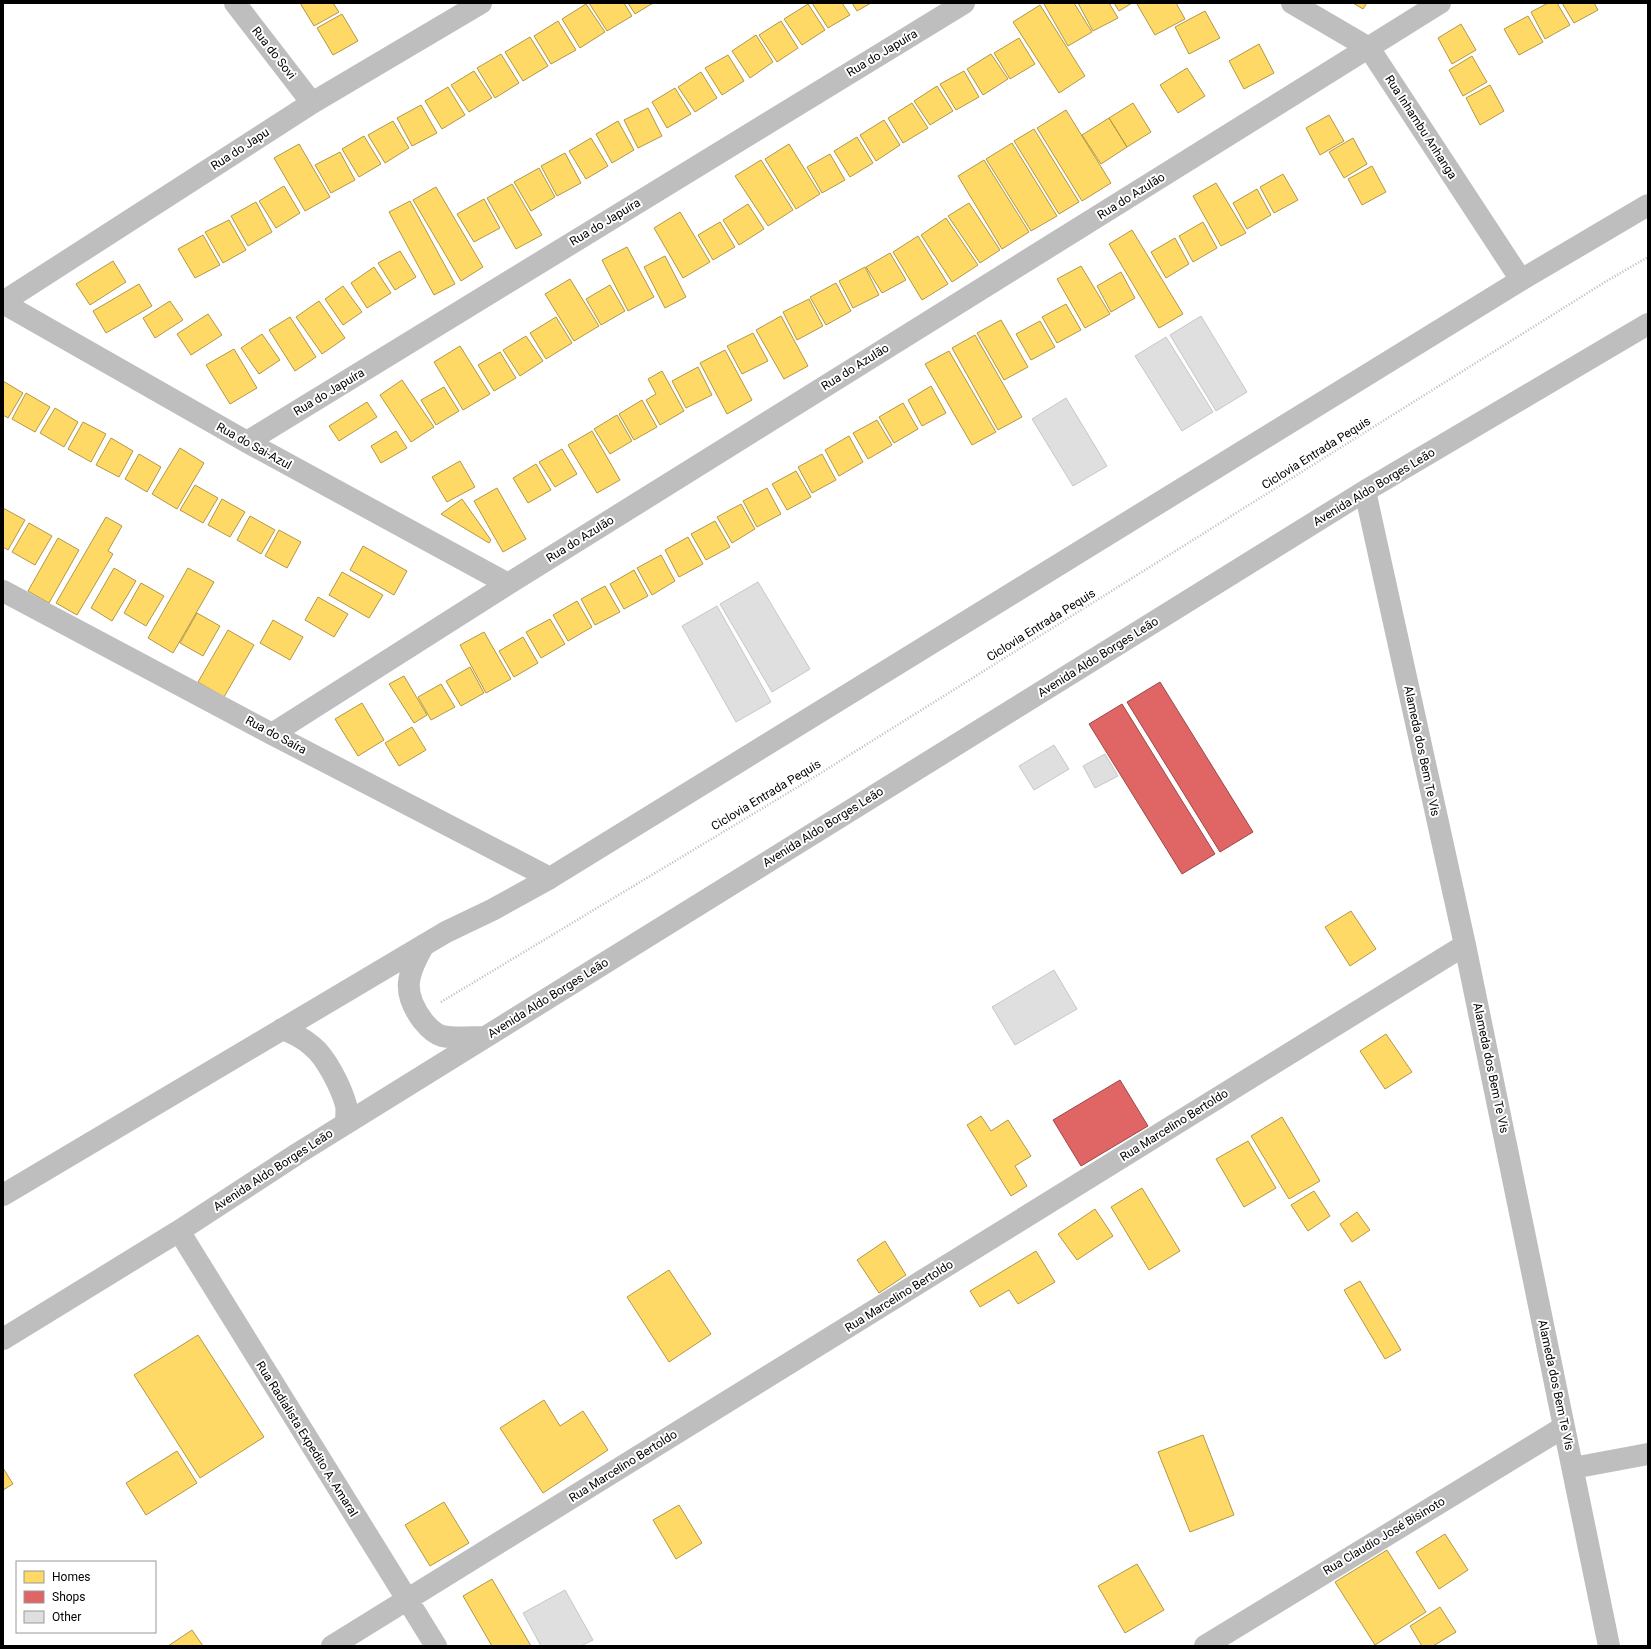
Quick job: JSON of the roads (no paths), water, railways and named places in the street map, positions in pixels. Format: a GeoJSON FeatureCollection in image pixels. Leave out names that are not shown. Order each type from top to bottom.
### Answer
{"type":"FeatureCollection","features":[{"type":"Feature","properties":{"kind":"street","name":"Rua do Sovi"},"geometry":{"type":"LineString","coordinates":[[235,3],[312,103]]}},
{"type":"Feature","properties":{"kind":"street","name":"Rua do Japu"},"geometry":{"type":"LineString","coordinates":[[3,303],[312,103],[481,3]]}},
{"type":"Feature","properties":{"kind":"street","name":"Rua do Japuíra"},"geometry":{"type":"LineString","coordinates":[[246,442],[964,3]]}},
{"type":"Feature","properties":{"kind":"street","name":"Rua Inhambu Anhanga"},"geometry":{"type":"LineString","coordinates":[[1292,3],[1369,48],[1521,280]]}},
{"type":"Feature","properties":{"kind":"street","name":"Rua do Azulão"},"geometry":{"type":"LineString","coordinates":[[272,734],[508,584],[1440,3]]}},
{"type":"Feature","properties":{"kind":"street"},"geometry":{"type":"LineString","coordinates":[[3,1195],[446,932],[492,910],[550,878],[1521,280],[1648,205]]}},
{"type":"Feature","properties":{"kind":"street","name":"Rua do Sai-Azul"},"geometry":{"type":"LineString","coordinates":[[3,303],[246,442],[508,584]]}},
{"type":"Feature","properties":{"kind":"street","name":"Avenida Aldo Borges Leão"},"geometry":{"type":"LineString","coordinates":[[5,1336],[179,1231],[346,1123],[1365,491],[1648,324]]}},
{"type":"Feature","properties":{"kind":"street","name":"Alameda dos Bem Te Vis"},"geometry":{"type":"LineString","coordinates":[[1365,491],[1465,945],[1609,1646]]}},
{"type":"Feature","properties":{"kind":"street","name":"Rua do Saíra"},"geometry":{"type":"LineString","coordinates":[[3,590],[272,734],[550,878]]}},
{"type":"Feature","properties":{"kind":"street"},"geometry":{"type":"LineString","coordinates":[[424,945],[412,966],[408,988],[414,1009],[427,1027],[441,1036],[485,1037]]}},
{"type":"Feature","properties":{"kind":"street","name":"Rua Marcelino Bertoldo"},"geometry":{"type":"LineString","coordinates":[[332,1646],[1465,945]]}},
{"type":"Feature","properties":{"kind":"street"},"geometry":{"type":"LineString","coordinates":[[282,1029],[298,1036],[313,1046],[326,1063],[338,1085],[346,1106],[346,1123]]}},
{"type":"Feature","properties":{"kind":"street","name":"Rua Radialista Expedito A. Amaral"},"geometry":{"type":"LineString","coordinates":[[179,1231],[436,1646]]}},
{"type":"Feature","properties":{"kind":"street","name":"Rua Claudio José Bisinoto"},"geometry":{"type":"LineString","coordinates":[[1205,1646],[1564,1427]]}},
{"type":"Feature","properties":{"kind":"street"},"geometry":{"type":"LineString","coordinates":[[1573,1468],[1648,1454]]}}]}
